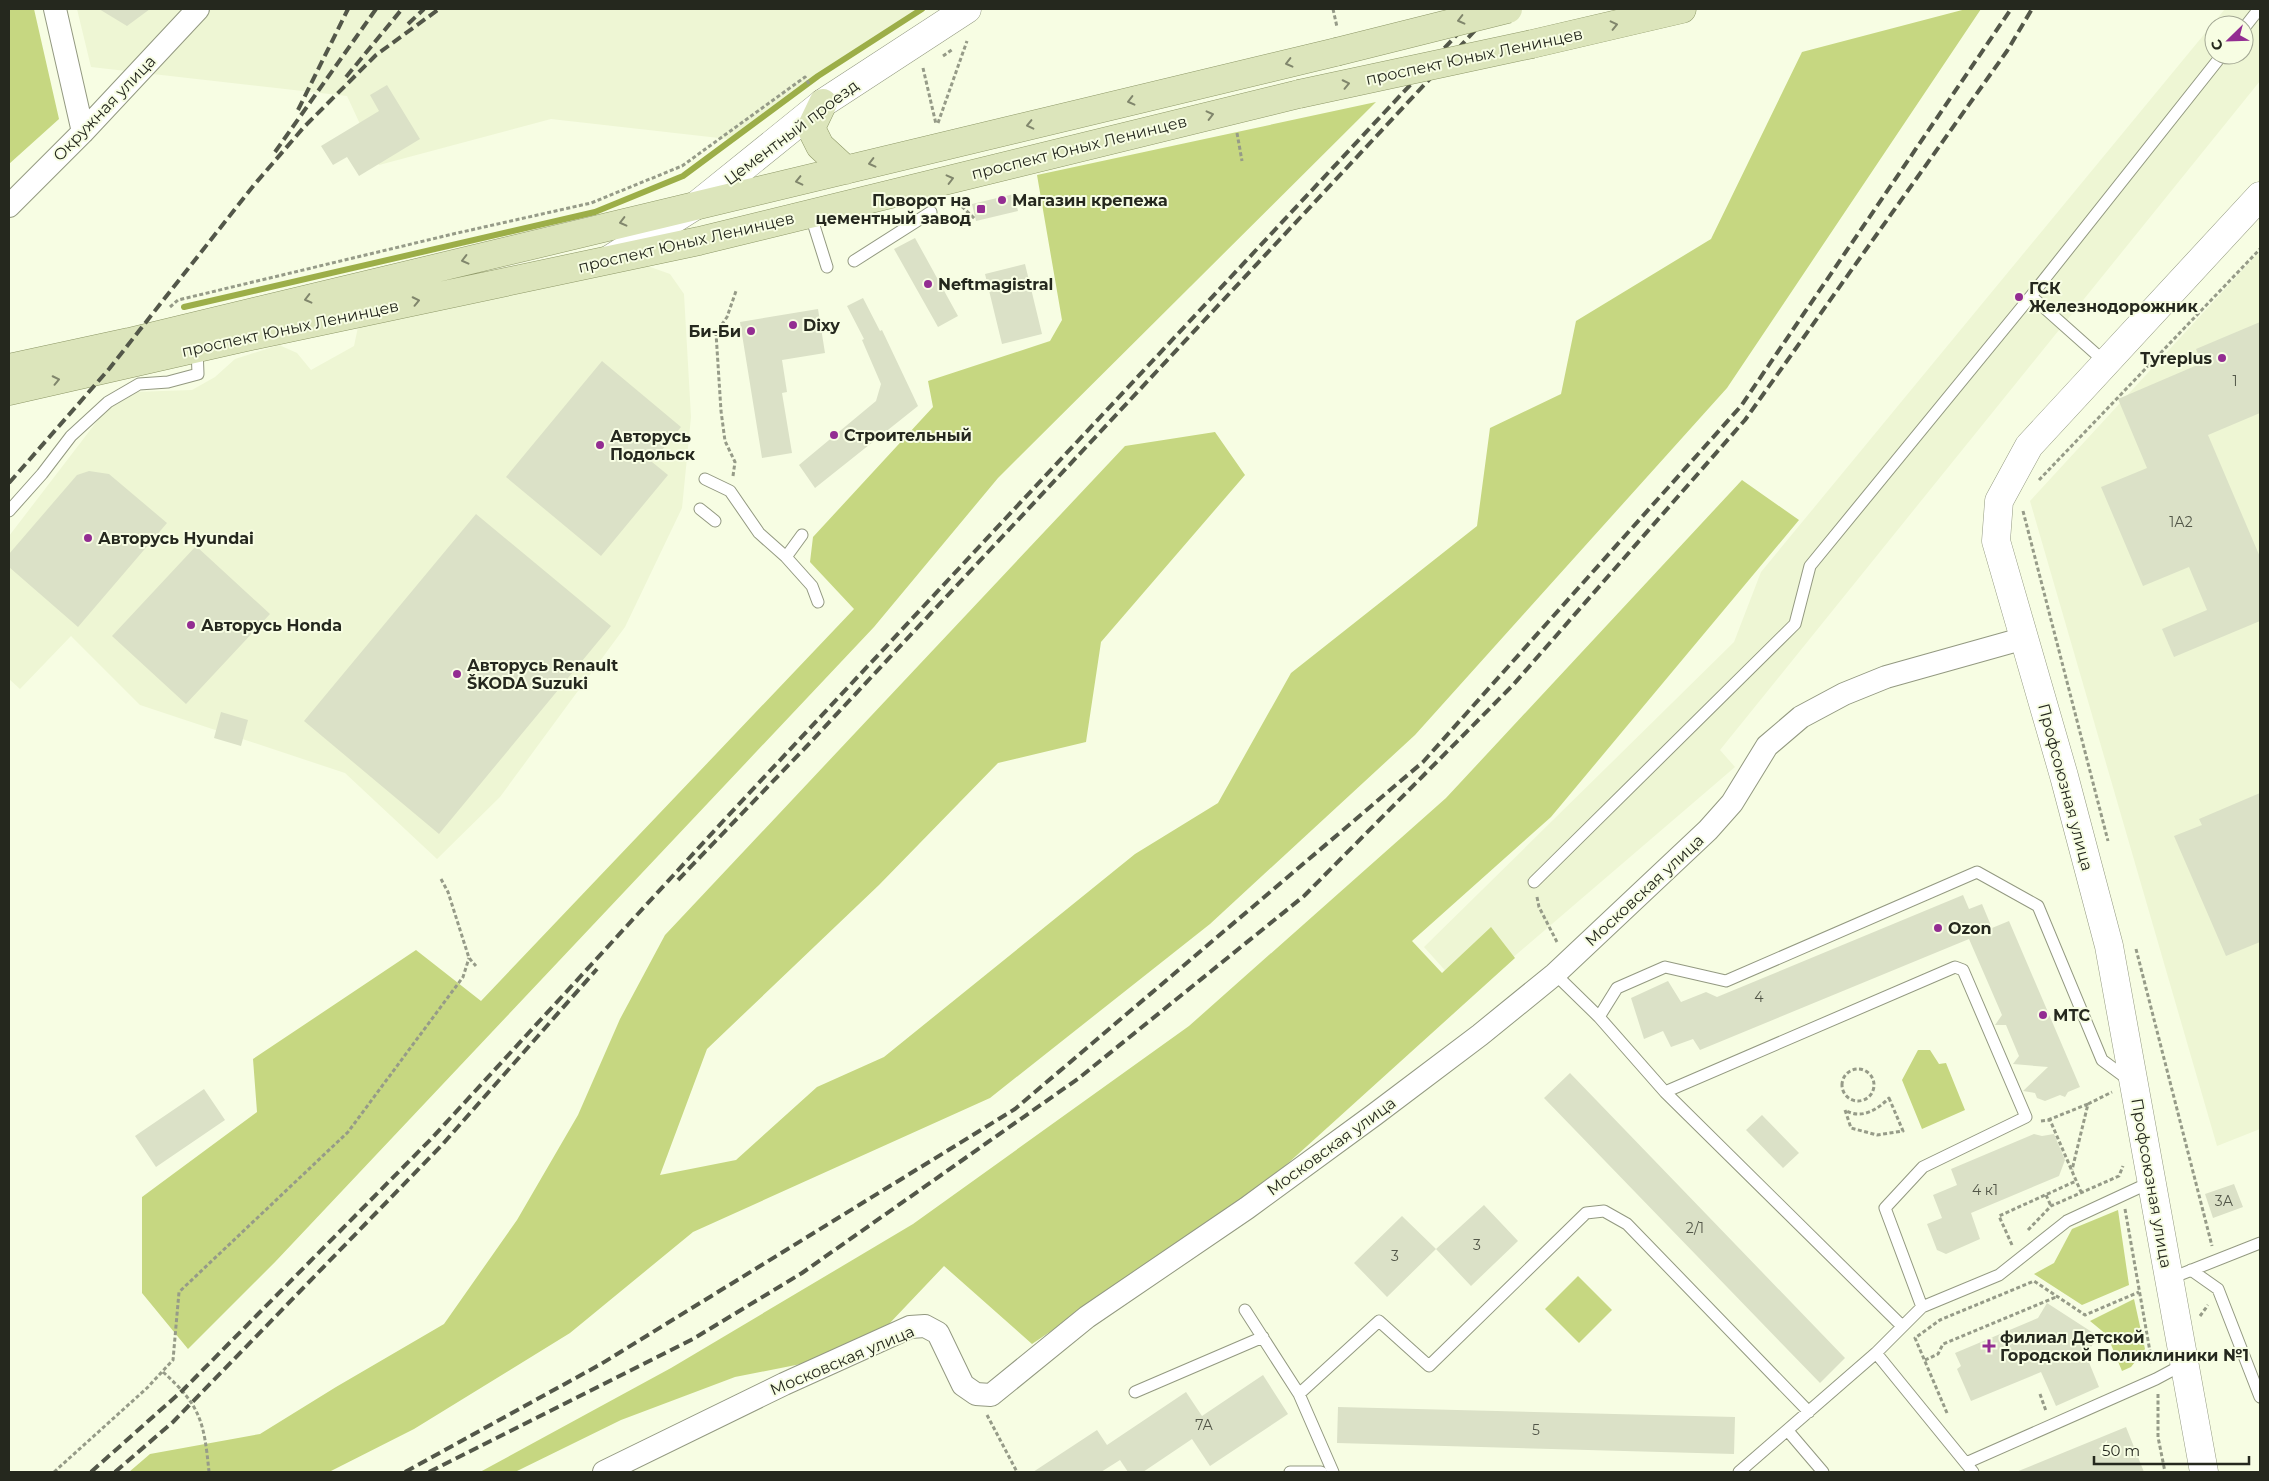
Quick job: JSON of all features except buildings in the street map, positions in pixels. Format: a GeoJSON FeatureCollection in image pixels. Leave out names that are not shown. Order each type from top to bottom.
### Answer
{"type":"FeatureCollection","features":[{"type":"Feature","properties":{"kind":"main road","name":"Цементный проезд"},"geometry":{"type":"LineString","coordinates":[[607,260],[698,204],[823,103],[967,9]]}},
{"type":"Feature","properties":{"kind":"main road","name":"проспект Юных Ленинцев"},"geometry":{"type":"LineString","coordinates":[[9,368],[138,340],[846,170],[1337,41],[1508,9]]}},
{"type":"Feature","properties":{"kind":"main road","name":"проспект Юных Ленинцев"},"geometry":{"type":"LineString","coordinates":[[9,391],[197,348],[699,241],[1299,94],[1532,44],[1682,9]]}},
{"type":"Feature","properties":{"kind":"main road"},"geometry":{"type":"LineString","coordinates":[[823,103],[811,128],[820,146],[846,170]]}},
{"type":"Feature","properties":{"kind":"main road","name":"Профсоюзная улица"},"geometry":{"type":"LineString","coordinates":[[2204,1472],[2184,1364],[2180,1275],[2123,1088],[2109,946],[2064,776],[1996,541],[1999,501],[2028,446],[2260,196]]}},
{"type":"Feature","properties":{"kind":"main road"},"geometry":{"type":"LineString","coordinates":[[698,204],[699,241]]}},
{"type":"Feature","properties":{"kind":"street"},"geometry":{"type":"LineString","coordinates":[[55,9],[83,132]]}},
{"type":"Feature","properties":{"kind":"street","name":"Окружная улица"},"geometry":{"type":"LineString","coordinates":[[9,206],[83,132],[198,9]]}},
{"type":"Feature","properties":{"kind":"street","name":"Московская улица"},"geometry":{"type":"LineString","coordinates":[[604,1472],[784,1384],[910,1327],[925,1326],[938,1333],[963,1385],[976,1394],[991,1395],[1087,1317],[1194,1245],[1366,1121],[1480,1035],[1561,968],[1708,830],[1732,804],[1766,746],[1801,717],[1844,694],[1886,678],[2024,638]]}},
{"type":"Feature","properties":{"kind":"lane"},"geometry":{"type":"LineString","coordinates":[[1534,882],[1794,624],[1810,566],[2030,296],[2214,65]]}},
{"type":"Feature","properties":{"kind":"lane"},"geometry":{"type":"LineString","coordinates":[[854,261],[931,212]]}},
{"type":"Feature","properties":{"kind":"lane"},"geometry":{"type":"LineString","coordinates":[[810,213],[827,267]]}},
{"type":"Feature","properties":{"kind":"lane"},"geometry":{"type":"LineString","coordinates":[[2030,296],[2105,362]]}},
{"type":"Feature","properties":{"kind":"lane"},"geometry":{"type":"LineString","coordinates":[[9,511],[42,474],[71,436],[108,402],[139,384],[168,382],[198,374],[197,348]]}},
{"type":"Feature","properties":{"kind":"lane"},"geometry":{"type":"LineString","coordinates":[[705,479],[730,491],[759,533],[786,557],[812,586],[818,602]]}},
{"type":"Feature","properties":{"kind":"lane"},"geometry":{"type":"LineString","coordinates":[[700,509],[715,521]]}},
{"type":"Feature","properties":{"kind":"lane"},"geometry":{"type":"LineString","coordinates":[[786,557],[802,535]]}},
{"type":"Feature","properties":{"kind":"lane"},"geometry":{"type":"LineString","coordinates":[[1600,1017],[1617,988],[1665,967],[1726,981],[1977,872],[2038,906],[2102,1060],[2123,1088]]}},
{"type":"Feature","properties":{"kind":"lane"},"geometry":{"type":"LineString","coordinates":[[1665,1092],[1955,967],[1963,970],[2026,1117],[1922,1166],[1885,1208],[1922,1307]]}},
{"type":"Feature","properties":{"kind":"lane"},"geometry":{"type":"LineString","coordinates":[[1561,968],[1600,1017],[1665,1092],[1902,1326]]}},
{"type":"Feature","properties":{"kind":"lane"},"geometry":{"type":"LineString","coordinates":[[1739,1472],[1876,1353],[1922,1307],[1999,1275],[2067,1221],[2152,1182]]}},
{"type":"Feature","properties":{"kind":"lane"},"geometry":{"type":"LineString","coordinates":[[1299,1394],[1380,1321],[1428,1366],[1586,1213],[1604,1211],[1627,1224],[1809,1412]]}},
{"type":"Feature","properties":{"kind":"lane"},"geometry":{"type":"LineString","coordinates":[[2180,1275],[2260,1244]]}},
{"type":"Feature","properties":{"kind":"lane"},"geometry":{"type":"LineString","coordinates":[[2180,1275],[2218,1289],[2260,1397]]}},
{"type":"Feature","properties":{"kind":"lane"},"geometry":{"type":"LineString","coordinates":[[1245,1310],[1299,1394],[1333,1472]]}},
{"type":"Feature","properties":{"kind":"lane"},"geometry":{"type":"LineString","coordinates":[[1135,1392],[1263,1337]]}},
{"type":"Feature","properties":{"kind":"lane"},"geometry":{"type":"LineString","coordinates":[[1876,1353],[1970,1467],[2184,1364]]}},
{"type":"Feature","properties":{"kind":"lane"},"geometry":{"type":"LineString","coordinates":[[1788,1431],[1823,1472]]}},
{"type":"Feature","properties":{"kind":"lane"},"geometry":{"type":"LineString","coordinates":[[1290,1472],[1321,1472]]}},
{"type":"Feature","properties":{"kind":"path"},"geometry":{"type":"LineString","coordinates":[[1333,9],[1337,41]]}},
{"type":"Feature","properties":{"kind":"path"},"geometry":{"type":"LineString","coordinates":[[930,64],[922,69],[937,126],[967,41]]}},
{"type":"Feature","properties":{"kind":"path"},"geometry":{"type":"LineString","coordinates":[[938,59],[953,49]]}},
{"type":"Feature","properties":{"kind":"path"},"geometry":{"type":"LineString","coordinates":[[164,313],[178,300],[591,203],[682,166],[805,77]]}},
{"type":"Feature","properties":{"kind":"path"},"geometry":{"type":"LineString","coordinates":[[1237,133],[1242,161]]}},
{"type":"Feature","properties":{"kind":"path"},"geometry":{"type":"LineString","coordinates":[[953,199],[975,219]]}},
{"type":"Feature","properties":{"kind":"path"},"geometry":{"type":"LineString","coordinates":[[2034,485],[2260,250]]}},
{"type":"Feature","properties":{"kind":"path"},"geometry":{"type":"LineString","coordinates":[[730,491],[735,462],[725,442],[716,333],[726,317],[736,291]]}},
{"type":"Feature","properties":{"kind":"path"},"geometry":{"type":"LineString","coordinates":[[2023,509],[2110,846]]}},
{"type":"Feature","properties":{"kind":"path"},"geometry":{"type":"LineString","coordinates":[[441,879],[448,892],[469,958],[476,966]]}},
{"type":"Feature","properties":{"kind":"path"},"geometry":{"type":"LineString","coordinates":[[1534,882],[1540,907],[1561,968]]}},
{"type":"Feature","properties":{"kind":"path"},"geometry":{"type":"LineString","coordinates":[[2134,943],[2216,1261]]}},
{"type":"Feature","properties":{"kind":"path"},"geometry":{"type":"LineString","coordinates":[[54,1472],[163,1372],[173,1360],[179,1292],[348,1132],[463,977],[469,958]]}},
{"type":"Feature","properties":{"kind":"path"},"geometry":{"type":"LineString","coordinates":[[1860,1069],[1869,1074],[1873,1083],[1871,1093],[1863,1100],[1848,1097],[1842,1088],[1846,1074],[1860,1069]]}},
{"type":"Feature","properties":{"kind":"path"},"geometry":{"type":"LineString","coordinates":[[2033,1122],[2050,1120],[2123,1088]]}},
{"type":"Feature","properties":{"kind":"path"},"geometry":{"type":"LineString","coordinates":[[1889,1098],[1903,1131],[1876,1135],[1851,1128],[1845,1110],[1855,1114],[1870,1112],[1877,1109],[1889,1098]]}},
{"type":"Feature","properties":{"kind":"path"},"geometry":{"type":"LineString","coordinates":[[2072,1171],[2088,1104]]}},
{"type":"Feature","properties":{"kind":"path"},"geometry":{"type":"LineString","coordinates":[[2042,1118],[2050,1120]]}},
{"type":"Feature","properties":{"kind":"path"},"geometry":{"type":"LineString","coordinates":[[2050,1120],[2081,1192]]}},
{"type":"Feature","properties":{"kind":"path"},"geometry":{"type":"LineString","coordinates":[[2119,1176],[2138,1292],[2156,1379],[2159,1399],[2158,1437],[2165,1472]]}},
{"type":"Feature","properties":{"kind":"path"},"geometry":{"type":"LineString","coordinates":[[2012,1246],[1999,1216],[2076,1181]]}},
{"type":"Feature","properties":{"kind":"path"},"geometry":{"type":"LineString","coordinates":[[2025,1232],[2050,1206],[2046,1195]]}},
{"type":"Feature","properties":{"kind":"path"},"geometry":{"type":"LineString","coordinates":[[2007,1252],[2019,1239]]}},
{"type":"Feature","properties":{"kind":"path"},"geometry":{"type":"LineString","coordinates":[[1950,1420],[1915,1338],[1940,1320],[2034,1281],[2085,1315],[2138,1292]]}},
{"type":"Feature","properties":{"kind":"path"},"geometry":{"type":"LineString","coordinates":[[2196,1324],[2218,1289]]}},
{"type":"Feature","properties":{"kind":"path"},"geometry":{"type":"LineString","coordinates":[[1924,1360],[1938,1354],[1943,1344],[2057,1296]]}},
{"type":"Feature","properties":{"kind":"path"},"geometry":{"type":"LineString","coordinates":[[163,1372],[192,1401],[202,1423],[209,1472]]}},
{"type":"Feature","properties":{"kind":"path"},"geometry":{"type":"LineString","coordinates":[[976,1394],[1017,1472]]}},
{"type":"Feature","properties":{"kind":"path"},"geometry":{"type":"LineString","coordinates":[[2038,1415],[2047,1411],[2040,1394]]}},
{"type":"Feature","properties":{"kind":"shaded area"},"geometry":{"type":"Polygon","coordinates":[[[77,9],[924,9],[728,139],[551,119],[379,165],[347,96],[91,67],[77,9]]]}},
{"type":"Feature","properties":{"kind":"shaded area"},"geometry":{"type":"Polygon","coordinates":[[[2225,9],[2260,9],[2260,81],[1720,750],[1735,767],[1468,996],[1424,947],[1734,642],[1761,572],[2204,34],[2204,65],[2254,65],[2254,15],[2220,15],[2225,9]]]}},
{"type":"Feature","properties":{"kind":"shaded area"},"geometry":{"type":"Polygon","coordinates":[[[2260,251],[2260,1129],[2217,1146],[2030,501],[2260,251]]]}},
{"type":"Feature","properties":{"kind":"shaded area"},"geometry":{"type":"Polygon","coordinates":[[[642,264],[670,274],[684,294],[691,417],[682,508],[625,627],[500,797],[437,859],[345,773],[140,705],[71,636],[20,689],[9,679],[9,536],[104,412],[133,392],[192,390],[215,377],[235,359],[279,345],[297,353],[311,370],[354,346],[358,327],[642,264]]]}},
{"type":"Feature","properties":{"kind":"green space"},"geometry":{"type":"Polygon","coordinates":[[[9,9],[34,9],[59,119],[9,164],[9,9]]]}},
{"type":"Feature","properties":{"kind":"green space"},"geometry":{"type":"Polygon","coordinates":[[[1966,9],[1981,9],[1727,388],[1415,735],[1210,924],[990,1098],[693,1232],[570,1333],[414,1429],[329,1472],[129,1472],[150,1454],[260,1434],[444,1324],[517,1220],[578,1115],[620,1019],[665,935],[1125,446],[1215,432],[1245,475],[1101,642],[1086,742],[998,763],[879,885],[707,1049],[660,1175],[736,1160],[817,1087],[884,1057],[1135,854],[1218,803],[1291,673],[1477,526],[1490,428],[1561,394],[1576,321],[1711,239],[1802,52],[1966,9]]]}},
{"type":"Feature","properties":{"kind":"green space"},"geometry":{"type":"Polygon","coordinates":[[[1376,102],[998,478],[874,627],[276,1261],[188,1349],[142,1293],[142,1197],[257,1112],[253,1059],[416,950],[481,1001],[854,609],[810,562],[813,537],[933,407],[928,381],[1050,341],[1062,320],[1037,175],[1376,102]]]}},
{"type":"Feature","properties":{"kind":"green space"},"geometry":{"type":"Polygon","coordinates":[[[1742,480],[1799,520],[1551,817],[1412,941],[1442,973],[1491,927],[1515,958],[1255,1193],[1032,1344],[944,1266],[888,1325],[821,1360],[735,1377],[621,1420],[515,1472],[480,1472],[671,1368],[913,1224],[1189,1026],[1446,798],[1742,480]]]}},
{"type":"Feature","properties":{"kind":"green space"},"geometry":{"type":"Polygon","coordinates":[[[1918,1050],[1930,1050],[1939,1064],[1946,1063],[1965,1110],[1922,1129],[1902,1080],[1918,1050]]]}},
{"type":"Feature","properties":{"kind":"green space"},"geometry":{"type":"Polygon","coordinates":[[[2118,1210],[2129,1285],[2082,1305],[2034,1274],[2054,1263],[2072,1229],[2118,1210]]]}},
{"type":"Feature","properties":{"kind":"green space"},"geometry":{"type":"Polygon","coordinates":[[[1578,1276],[1612,1310],[1579,1343],[1545,1309],[1578,1276]]]}},
{"type":"Feature","properties":{"kind":"green space"},"geometry":{"type":"Polygon","coordinates":[[[2134,1299],[2145,1349],[2131,1367],[2122,1371],[2107,1335],[2090,1321],[2134,1299]]]}},
{"type":"Feature","properties":{"kind":"waterway"},"geometry":{"type":"LineString","coordinates":[[184,307],[595,212],[683,176],[818,76],[922,9]]}},
{"type":"Feature","properties":{"kind":"railway"},"geometry":{"type":"LineString","coordinates":[[298,110],[348,9]]}},
{"type":"Feature","properties":{"kind":"railway"},"geometry":{"type":"LineString","coordinates":[[275,152],[376,9]]}},
{"type":"Feature","properties":{"kind":"railway"},"geometry":{"type":"LineString","coordinates":[[346,77],[402,9]]}},
{"type":"Feature","properties":{"kind":"railway"},"geometry":{"type":"LineString","coordinates":[[408,24],[424,9]]}},
{"type":"Feature","properties":{"kind":"railway"},"geometry":{"type":"LineString","coordinates":[[9,483],[109,369],[254,185],[304,127],[376,55],[439,9]]}},
{"type":"Feature","properties":{"kind":"railway"},"geometry":{"type":"LineString","coordinates":[[91,1472],[183,1390],[432,1138],[726,818],[1481,9]]}},
{"type":"Feature","properties":{"kind":"railway"},"geometry":{"type":"LineString","coordinates":[[678,880],[806,747],[1495,9]]}},
{"type":"Feature","properties":{"kind":"railway"},"geometry":{"type":"LineString","coordinates":[[405,1472],[601,1364],[1015,1109],[1423,762],[1741,406],[2011,9]]}},
{"type":"Feature","properties":{"kind":"railway"},"geometry":{"type":"LineString","coordinates":[[429,1472],[693,1339],[802,1273],[1079,1078],[1304,896],[1513,685],[1745,420],[2007,51],[2032,9]]}},
{"type":"Feature","properties":{"kind":"railway"},"geometry":{"type":"LineString","coordinates":[[115,1472],[173,1422],[442,1145],[597,969]]}},
{"type":"Feature","properties":{"kind":"place","name":"Магазин крепежа"},"geometry":{"type":"Point","coordinates":[1002,200]}},
{"type":"Feature","properties":{"kind":"place","name":"Поворот на цементный завод"},"geometry":{"type":"Point","coordinates":[981,209]}},
{"type":"Feature","properties":{"kind":"place","name":"Neftmagistral"},"geometry":{"type":"Point","coordinates":[928,284]}},
{"type":"Feature","properties":{"kind":"place","name":"ГСК Железнодорожник"},"geometry":{"type":"Point","coordinates":[2019,297]}},
{"type":"Feature","properties":{"kind":"place","name":"Dixy"},"geometry":{"type":"Point","coordinates":[793,325]}},
{"type":"Feature","properties":{"kind":"place","name":"Би-Би"},"geometry":{"type":"Point","coordinates":[751,331]}},
{"type":"Feature","properties":{"kind":"place","name":"Tyreplus"},"geometry":{"type":"Point","coordinates":[2222,358]}},
{"type":"Feature","properties":{"kind":"place","name":"Строительный"},"geometry":{"type":"Point","coordinates":[834,435]}},
{"type":"Feature","properties":{"kind":"place","name":"Авторусь Подольск"},"geometry":{"type":"Point","coordinates":[600,445]}},
{"type":"Feature","properties":{"kind":"place","name":"Авторусь Hyundai"},"geometry":{"type":"Point","coordinates":[88,538]}},
{"type":"Feature","properties":{"kind":"place","name":"Авторусь Honda"},"geometry":{"type":"Point","coordinates":[191,625]}},
{"type":"Feature","properties":{"kind":"place","name":"Авторусь Renault ŠKODA Suzuki"},"geometry":{"type":"Point","coordinates":[457,674]}},
{"type":"Feature","properties":{"kind":"place","name":"Ozon"},"geometry":{"type":"Point","coordinates":[1938,928]}},
{"type":"Feature","properties":{"kind":"place","name":"МТС"},"geometry":{"type":"Point","coordinates":[2043,1015]}},
{"type":"Feature","properties":{"kind":"place","name":"филиал Детской Городской Поликлиники №1"},"geometry":{"type":"Point","coordinates":[1989,1346]}}]}
